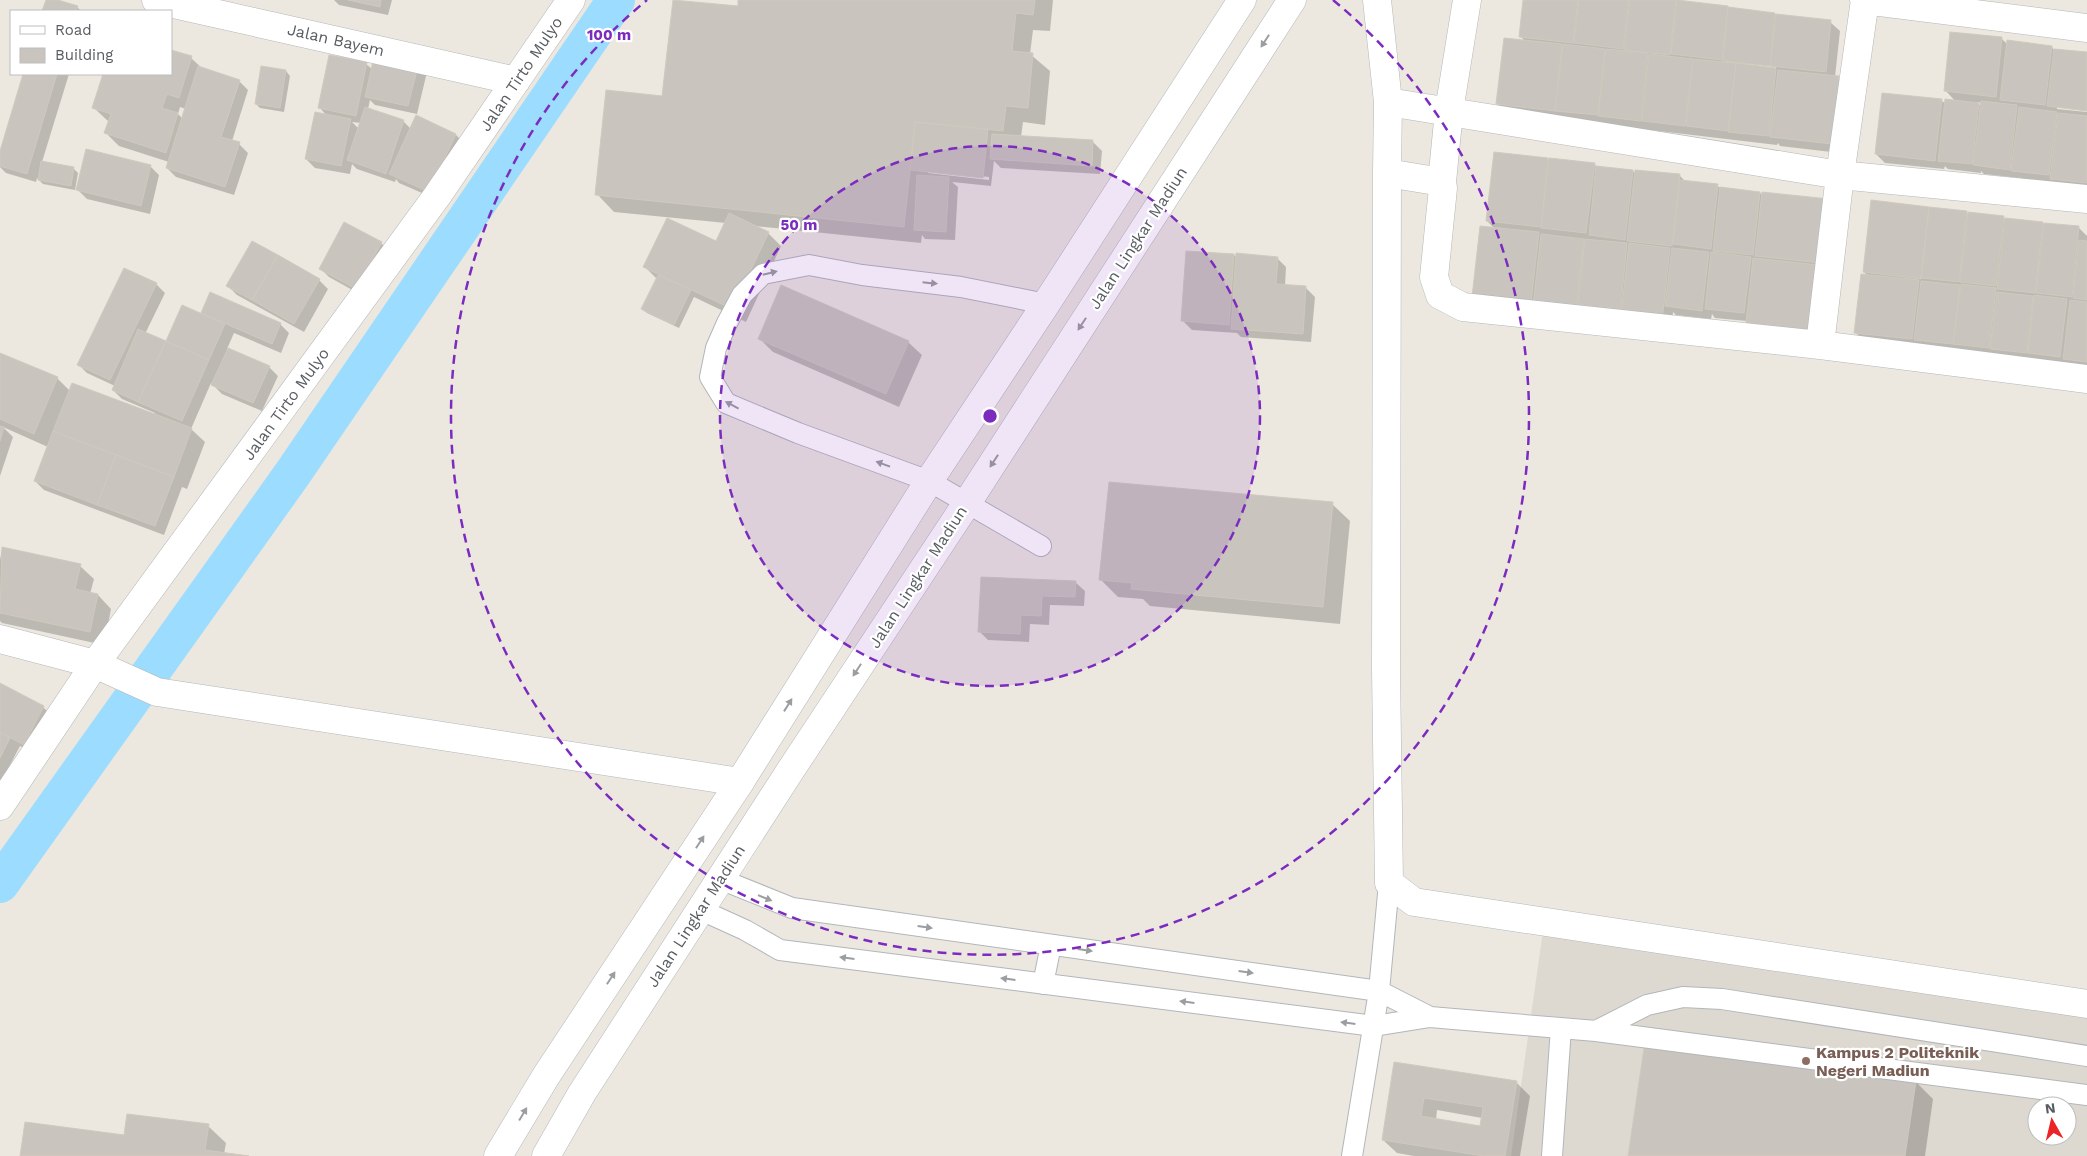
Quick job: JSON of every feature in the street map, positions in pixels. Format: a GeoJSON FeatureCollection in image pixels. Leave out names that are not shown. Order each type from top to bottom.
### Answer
{"type":"FeatureCollection","features":[{"type":"Feature","properties":{"kind":"street","name":"Jalan Bayem"},"geometry":{"type":"LineString","coordinates":[[156,0],[516,81]]}},
{"type":"Feature","properties":{"kind":"street","name":"Jalan Tirto Mulyo"},"geometry":{"type":"LineString","coordinates":[[0,806],[425,212],[571,0]]}},
{"type":"Feature","properties":{"kind":"street"},"geometry":{"type":"LineString","coordinates":[[498,1156],[546,1076],[740,782],[929,481],[1046,304],[1242,0]]}},
{"type":"Feature","properties":{"kind":"street","name":"Jalan Lingkar Madiun"},"geometry":{"type":"LineString","coordinates":[[546,1156],[582,1093],[720,879],[967,503],[1292,0]]}},
{"type":"Feature","properties":{"kind":"street"},"geometry":{"type":"LineString","coordinates":[[1377,0],[1388,102],[1386,670],[1389,883],[1414,902],[2087,1004]]}},
{"type":"Feature","properties":{"kind":"street"},"geometry":{"type":"LineString","coordinates":[[1467,0],[1449,112],[1434,277],[1440,295],[1453,303],[1464,307],[1820,345],[2087,379]]}},
{"type":"Feature","properties":{"kind":"street"},"geometry":{"type":"LineString","coordinates":[[1820,345],[1840,174],[1864,0],[2087,28]]}},
{"type":"Feature","properties":{"kind":"street"},"geometry":{"type":"LineString","coordinates":[[1388,102],[1434,111],[1840,174],[2087,199]]}},
{"type":"Feature","properties":{"kind":"street"},"geometry":{"type":"LineString","coordinates":[[1387,173],[1442,182]]}},
{"type":"Feature","properties":{"kind":"street"},"geometry":{"type":"LineString","coordinates":[[0,639],[100,666],[157,692],[740,782]]}},
{"type":"Feature","properties":{"kind":"lane"},"geometry":{"type":"LineString","coordinates":[[1040,546],[929,481],[798,433],[726,403],[710,377],[716,348],[742,295],[763,274],[809,265],[862,275],[961,287],[1046,304]]}},
{"type":"Feature","properties":{"kind":"lane"},"geometry":{"type":"LineString","coordinates":[[720,879],[792,908],[1379,991],[1430,1017]]}},
{"type":"Feature","properties":{"kind":"lane"},"geometry":{"type":"LineString","coordinates":[[1352,1156],[1379,991],[1389,883]]}},
{"type":"Feature","properties":{"kind":"lane"},"geometry":{"type":"LineString","coordinates":[[701,910],[746,930],[780,950],[1374,1026],[1430,1017],[1596,1031],[2087,1095]]}},
{"type":"Feature","properties":{"kind":"lane"},"geometry":{"type":"LineString","coordinates":[[1043,984],[1051,945]]}},
{"type":"Feature","properties":{"kind":"lane"},"geometry":{"type":"LineString","coordinates":[[1596,1031],[1647,1005],[1683,997],[1722,999],[2087,1056]]}},
{"type":"Feature","properties":{"kind":"lane"},"geometry":{"type":"LineString","coordinates":[[1552,1156],[1560,1028]]}},
{"type":"Feature","properties":{"kind":"shaded area","name":"Kampus 2 Politeknik Negeri Madiun"},"geometry":{"type":"Polygon","coordinates":[[[1543,931],[2087,1015],[2087,1156],[1511,1156],[1543,931]]]}},
{"type":"Feature","properties":{"kind":"building"},"geometry":{"type":"Polygon","coordinates":[[[46,0],[58,0],[78,6],[76,10],[42,10],[46,0]]]}},
{"type":"Feature","properties":{"kind":"building"},"geometry":{"type":"Polygon","coordinates":[[[348,0],[381,0],[380,7],[348,0]]]}},
{"type":"Feature","properties":{"kind":"building"},"geometry":{"type":"Polygon","coordinates":[[[673,0],[738,6],[738,0],[1035,0],[1033,15],[1016,13],[1012,51],[1033,53],[1028,108],[1006,106],[1003,131],[915,122],[904,227],[595,195],[606,90],[662,96],[673,0]]]}},
{"type":"Feature","properties":{"kind":"building"},"geometry":{"type":"Polygon","coordinates":[[[1523,0],[1578,0],[1573,43],[1519,37],[1523,0]]]}},
{"type":"Feature","properties":{"kind":"building"},"geometry":{"type":"Polygon","coordinates":[[[1579,0],[1629,0],[1623,49],[1574,43],[1579,0]]]}},
{"type":"Feature","properties":{"kind":"building"},"geometry":{"type":"Polygon","coordinates":[[[1630,0],[1676,0],[1670,55],[1624,50],[1630,0]]]}},
{"type":"Feature","properties":{"kind":"building"},"geometry":{"type":"Polygon","coordinates":[[[1677,0],[1728,6],[1722,60],[1671,54],[1677,0]]]}},
{"type":"Feature","properties":{"kind":"building"},"geometry":{"type":"Polygon","coordinates":[[[1728,7],[1775,13],[1770,66],[1723,61],[1728,7]]]}},
{"type":"Feature","properties":{"kind":"building"},"geometry":{"type":"Polygon","coordinates":[[[1776,14],[1831,20],[1826,72],[1770,66],[1776,14]]]}},
{"type":"Feature","properties":{"kind":"building"},"geometry":{"type":"Polygon","coordinates":[[[1950,32],[2002,37],[1996,97],[1944,91],[1950,32]]]}},
{"type":"Feature","properties":{"kind":"building"},"geometry":{"type":"Polygon","coordinates":[[[1504,38],[1562,44],[1555,111],[1496,104],[1504,38]]]}},
{"type":"Feature","properties":{"kind":"building"},"geometry":{"type":"Polygon","coordinates":[[[2007,40],[2052,46],[2045,105],[2000,100],[2007,40]]]}},
{"type":"Feature","properties":{"kind":"building"},"geometry":{"type":"Polygon","coordinates":[[[1563,44],[1605,49],[1598,115],[1555,111],[1563,44]]]}},
{"type":"Feature","properties":{"kind":"building"},"geometry":{"type":"Polygon","coordinates":[[[1606,49],[1648,53],[1641,121],[1598,116],[1606,49]]]}},
{"type":"Feature","properties":{"kind":"building"},"geometry":{"type":"Polygon","coordinates":[[[2054,49],[2087,52],[2087,111],[2047,106],[2054,49]]]}},
{"type":"Feature","properties":{"kind":"building"},"geometry":{"type":"Polygon","coordinates":[[[172,50],[192,56],[179,98],[167,94],[162,108],[178,113],[166,153],[104,133],[111,114],[92,108],[103,75],[172,75],[172,50]]]}},
{"type":"Feature","properties":{"kind":"building"},"geometry":{"type":"Polygon","coordinates":[[[375,52],[419,62],[408,106],[365,97],[375,52]]]}},
{"type":"Feature","properties":{"kind":"building"},"geometry":{"type":"Polygon","coordinates":[[[1649,54],[1693,59],[1685,126],[1642,121],[1649,54]]]}},
{"type":"Feature","properties":{"kind":"building"},"geometry":{"type":"Polygon","coordinates":[[[329,55],[367,62],[356,116],[318,108],[329,55]]]}},
{"type":"Feature","properties":{"kind":"building"},"geometry":{"type":"Polygon","coordinates":[[[1693,59],[1736,63],[1728,131],[1686,126],[1693,59]]]}},
{"type":"Feature","properties":{"kind":"building"},"geometry":{"type":"Polygon","coordinates":[[[1736,63],[1776,68],[1769,136],[1728,132],[1736,63]]]}},
{"type":"Feature","properties":{"kind":"building"},"geometry":{"type":"Polygon","coordinates":[[[198,66],[240,80],[221,137],[240,142],[225,187],[166,168],[198,66]]]}},
{"type":"Feature","properties":{"kind":"building"},"geometry":{"type":"Polygon","coordinates":[[[261,66],[286,70],[280,108],[255,104],[261,66]]]}},
{"type":"Feature","properties":{"kind":"building"},"geometry":{"type":"Polygon","coordinates":[[[1778,70],[1839,76],[1832,144],[1770,137],[1778,70]]]}},
{"type":"Feature","properties":{"kind":"building"},"geometry":{"type":"Polygon","coordinates":[[[23,75],[57,75],[27,174],[0,166],[0,151],[23,75]]]}},
{"type":"Feature","properties":{"kind":"building"},"geometry":{"type":"Polygon","coordinates":[[[1882,93],[1942,99],[1935,161],[1875,154],[1882,93]]]}},
{"type":"Feature","properties":{"kind":"building"},"geometry":{"type":"Polygon","coordinates":[[[1945,99],[1979,103],[1972,164],[1938,161],[1945,99]]]}},
{"type":"Feature","properties":{"kind":"building"},"geometry":{"type":"Polygon","coordinates":[[[1981,101],[2017,105],[2010,170],[1973,165],[1981,101]]]}},
{"type":"Feature","properties":{"kind":"building"},"geometry":{"type":"Polygon","coordinates":[[[365,107],[404,120],[386,174],[347,160],[365,107]]]}},
{"type":"Feature","properties":{"kind":"building"},"geometry":{"type":"Polygon","coordinates":[[[2019,107],[2057,112],[2049,175],[2011,171],[2019,107]]]}},
{"type":"Feature","properties":{"kind":"building"},"geometry":{"type":"Polygon","coordinates":[[[315,112],[351,119],[341,166],[305,159],[315,112]]]}},
{"type":"Feature","properties":{"kind":"building"},"geometry":{"type":"Polygon","coordinates":[[[2058,113],[2087,116],[2087,183],[2050,179],[2058,113]]]}},
{"type":"Feature","properties":{"kind":"building"},"geometry":{"type":"Polygon","coordinates":[[[416,115],[456,134],[429,192],[389,174],[416,115]]]}},
{"type":"Feature","properties":{"kind":"building"},"geometry":{"type":"Polygon","coordinates":[[[915,122],[988,129],[983,178],[910,170],[915,122]]]}},
{"type":"Feature","properties":{"kind":"building"},"geometry":{"type":"Polygon","coordinates":[[[992,134],[1093,140],[1092,166],[990,159],[992,134]]]}},
{"type":"Feature","properties":{"kind":"building"},"geometry":{"type":"Polygon","coordinates":[[[86,149],[151,165],[141,206],[76,190],[86,149]]]}},
{"type":"Feature","properties":{"kind":"building"},"geometry":{"type":"Polygon","coordinates":[[[1494,152],[1548,158],[1541,227],[1486,221],[1494,152]]]}},
{"type":"Feature","properties":{"kind":"building"},"geometry":{"type":"Polygon","coordinates":[[[1549,158],[1595,163],[1586,233],[1541,228],[1549,158]]]}},
{"type":"Feature","properties":{"kind":"building"},"geometry":{"type":"Polygon","coordinates":[[[41,161],[74,167],[71,186],[38,180],[41,161]]]}},
{"type":"Feature","properties":{"kind":"building"},"geometry":{"type":"Polygon","coordinates":[[[1596,166],[1633,170],[1625,240],[1589,235],[1596,166]]]}},
{"type":"Feature","properties":{"kind":"building"},"geometry":{"type":"Polygon","coordinates":[[[1635,170],[1680,174],[1672,246],[1627,241],[1635,170]]]}},
{"type":"Feature","properties":{"kind":"building"},"geometry":{"type":"Polygon","coordinates":[[[917,175],[949,177],[946,232],[914,230],[917,175]]]}},
{"type":"Feature","properties":{"kind":"building"},"geometry":{"type":"Polygon","coordinates":[[[1680,180],[1718,184],[1711,249],[1673,244],[1680,180]]]}},
{"type":"Feature","properties":{"kind":"building"},"geometry":{"type":"Polygon","coordinates":[[[1720,187],[1760,192],[1753,255],[1713,251],[1720,187]]]}},
{"type":"Feature","properties":{"kind":"building"},"geometry":{"type":"Polygon","coordinates":[[[1762,192],[1829,199],[1821,263],[1755,256],[1762,192]]]}},
{"type":"Feature","properties":{"kind":"building"},"geometry":{"type":"Polygon","coordinates":[[[1871,200],[1929,207],[1921,279],[1863,272],[1871,200]]]}},
{"type":"Feature","properties":{"kind":"building"},"geometry":{"type":"Polygon","coordinates":[[[1929,207],[1967,211],[1959,282],[1921,278],[1929,207]]]}},
{"type":"Feature","properties":{"kind":"building"},"geometry":{"type":"Polygon","coordinates":[[[1968,212],[2004,216],[1996,286],[1960,282],[1968,212]]]}},
{"type":"Feature","properties":{"kind":"building"},"geometry":{"type":"Polygon","coordinates":[[[729,213],[769,232],[732,309],[643,267],[667,218],[716,241],[729,213]]]}},
{"type":"Feature","properties":{"kind":"building"},"geometry":{"type":"Polygon","coordinates":[[[2005,218],[2043,222],[2035,293],[1997,289],[2005,218]]]}},
{"type":"Feature","properties":{"kind":"building"},"geometry":{"type":"Polygon","coordinates":[[[344,222],[382,242],[356,289],[319,269],[344,222]]]}},
{"type":"Feature","properties":{"kind":"building"},"geometry":{"type":"Polygon","coordinates":[[[2044,223],[2079,226],[2072,297],[2036,293],[2044,223]]]}},
{"type":"Feature","properties":{"kind":"building"},"geometry":{"type":"Polygon","coordinates":[[[1480,226],[1539,232],[1531,303],[1472,297],[1480,226]]]}},
{"type":"Feature","properties":{"kind":"building"},"geometry":{"type":"Polygon","coordinates":[[[1541,234],[1584,239],[1576,310],[1533,306],[1541,234]]]}},
{"type":"Feature","properties":{"kind":"building"},"geometry":{"type":"Polygon","coordinates":[[[1585,239],[1627,243],[1620,315],[1577,311],[1585,239]]]}},
{"type":"Feature","properties":{"kind":"building"},"geometry":{"type":"Polygon","coordinates":[[[2079,240],[2087,241],[2087,300],[2073,298],[2079,240]]]}},
{"type":"Feature","properties":{"kind":"building"},"geometry":{"type":"Polygon","coordinates":[[[252,241],[278,255],[252,300],[226,286],[252,241]]]}},
{"type":"Feature","properties":{"kind":"building"},"geometry":{"type":"Polygon","coordinates":[[[1629,243],[1670,248],[1662,321],[1621,316],[1629,243]]]}},
{"type":"Feature","properties":{"kind":"building"},"geometry":{"type":"Polygon","coordinates":[[[1672,248],[1709,252],[1702,311],[1665,306],[1672,248]]]}},
{"type":"Feature","properties":{"kind":"building"},"geometry":{"type":"Polygon","coordinates":[[[1186,251],[1234,254],[1229,325],[1181,321],[1186,251]]]}},
{"type":"Feature","properties":{"kind":"building"},"geometry":{"type":"Polygon","coordinates":[[[1711,252],[1751,257],[1744,313],[1705,309],[1711,252]]]}},
{"type":"Feature","properties":{"kind":"building"},"geometry":{"type":"Polygon","coordinates":[[[1236,253],[1278,257],[1276,284],[1306,286],[1303,334],[1231,329],[1236,253]]]}},
{"type":"Feature","properties":{"kind":"building"},"geometry":{"type":"Polygon","coordinates":[[[278,255],[320,279],[294,324],[252,300],[278,255]]]}},
{"type":"Feature","properties":{"kind":"building"},"geometry":{"type":"Polygon","coordinates":[[[1753,258],[1819,265],[1812,330],[1746,323],[1753,258]]]}},
{"type":"Feature","properties":{"kind":"building"},"geometry":{"type":"Polygon","coordinates":[[[124,268],[157,283],[110,380],[77,365],[124,268]]]}},
{"type":"Feature","properties":{"kind":"building"},"geometry":{"type":"Polygon","coordinates":[[[1861,274],[1919,280],[1912,339],[1854,333],[1861,274]]]}},
{"type":"Feature","properties":{"kind":"building"},"geometry":{"type":"Polygon","coordinates":[[[658,275],[691,290],[674,325],[641,309],[658,275]]]}},
{"type":"Feature","properties":{"kind":"building"},"geometry":{"type":"Polygon","coordinates":[[[1921,281],[1960,285],[1953,344],[1914,340],[1921,281]]]}},
{"type":"Feature","properties":{"kind":"building"},"geometry":{"type":"Polygon","coordinates":[[[1961,284],[1996,288],[1989,348],[1953,344],[1961,284]]]}},
{"type":"Feature","properties":{"kind":"building"},"geometry":{"type":"Polygon","coordinates":[[[781,285],[909,341],[886,394],[758,339],[781,285]]]}},
{"type":"Feature","properties":{"kind":"building"},"geometry":{"type":"Polygon","coordinates":[[[210,292],[281,323],[272,344],[201,313],[210,292]]]}},
{"type":"Feature","properties":{"kind":"building"},"geometry":{"type":"Polygon","coordinates":[[[1997,292],[2033,296],[2027,353],[1990,349],[1997,292]]]}},
{"type":"Feature","properties":{"kind":"building"},"geometry":{"type":"Polygon","coordinates":[[[2034,295],[2067,299],[2060,357],[2028,353],[2034,295]]]}},
{"type":"Feature","properties":{"kind":"building"},"geometry":{"type":"Polygon","coordinates":[[[2070,300],[2087,302],[2087,362],[2063,359],[2070,300]]]}},
{"type":"Feature","properties":{"kind":"building"},"geometry":{"type":"Polygon","coordinates":[[[182,305],[225,324],[209,360],[166,341],[182,305]]]}},
{"type":"Feature","properties":{"kind":"building"},"geometry":{"type":"Polygon","coordinates":[[[138,329],[166,341],[138,402],[112,390],[138,329]]]}},
{"type":"Feature","properties":{"kind":"building"},"geometry":{"type":"Polygon","coordinates":[[[166,341],[209,360],[182,421],[138,402],[166,341]]]}},
{"type":"Feature","properties":{"kind":"building"},"geometry":{"type":"Polygon","coordinates":[[[228,348],[270,366],[253,403],[211,385],[228,348]]]}},
{"type":"Feature","properties":{"kind":"building"},"geometry":{"type":"Polygon","coordinates":[[[0,353],[58,377],[34,434],[0,419],[0,353]]]}},
{"type":"Feature","properties":{"kind":"building"},"geometry":{"type":"Polygon","coordinates":[[[72,383],[192,428],[174,477],[53,431],[72,383]]]}},
{"type":"Feature","properties":{"kind":"building"},"geometry":{"type":"Polygon","coordinates":[[[0,426],[4,427],[0,441],[0,426]]]}},
{"type":"Feature","properties":{"kind":"building"},"geometry":{"type":"Polygon","coordinates":[[[53,431],[116,455],[97,505],[34,481],[53,431]]]}},
{"type":"Feature","properties":{"kind":"building"},"geometry":{"type":"Polygon","coordinates":[[[116,455],[174,477],[155,526],[97,505],[116,455]]]}},
{"type":"Feature","properties":{"kind":"building"},"geometry":{"type":"Polygon","coordinates":[[[1109,482],[1333,502],[1323,607],[1131,589],[1132,583],[1099,580],[1109,482]]]}},
{"type":"Feature","properties":{"kind":"building"},"geometry":{"type":"Polygon","coordinates":[[[2,547],[81,564],[75,589],[98,594],[90,632],[0,613],[2,547]]]}},
{"type":"Feature","properties":{"kind":"building"},"geometry":{"type":"Polygon","coordinates":[[[981,577],[1076,581],[1075,597],[1042,596],[1041,616],[1021,615],[1020,634],[978,632],[981,577]]]}},
{"type":"Feature","properties":{"kind":"building"},"geometry":{"type":"Polygon","coordinates":[[[0,683],[44,706],[24,745],[0,732],[0,683]]]}},
{"type":"Feature","properties":{"kind":"building"},"geometry":{"type":"Polygon","coordinates":[[[0,732],[10,738],[0,758],[0,732]]]}},
{"type":"Feature","properties":{"kind":"building"},"geometry":{"type":"Polygon","coordinates":[[[1645,1041],[1916,1081],[1905,1156],[1628,1156],[1645,1041]]]}},
{"type":"Feature","properties":{"kind":"building"},"geometry":{"type":"Polygon","coordinates":[[[1394,1062],[1517,1081],[1505,1156],[1484,1156],[1382,1140],[1394,1062]],[[1424,1098],[1421,1116],[1480,1126],[1483,1107],[1424,1098]]]}},
{"type":"Feature","properties":{"kind":"building"},"geometry":{"type":"Polygon","coordinates":[[[127,1114],[209,1124],[205,1150],[249,1156],[20,1156],[25,1122],[124,1135],[127,1114]]]}},
{"type":"Feature","properties":{"kind":"waterway"},"geometry":{"type":"LineString","coordinates":[[0,884],[293,473],[616,0]]}},
{"type":"Feature","properties":{"kind":"place","name":"Kampus 2 Politeknik Negeri Madiun"},"geometry":{"type":"Point","coordinates":[1806,1061]}}]}
